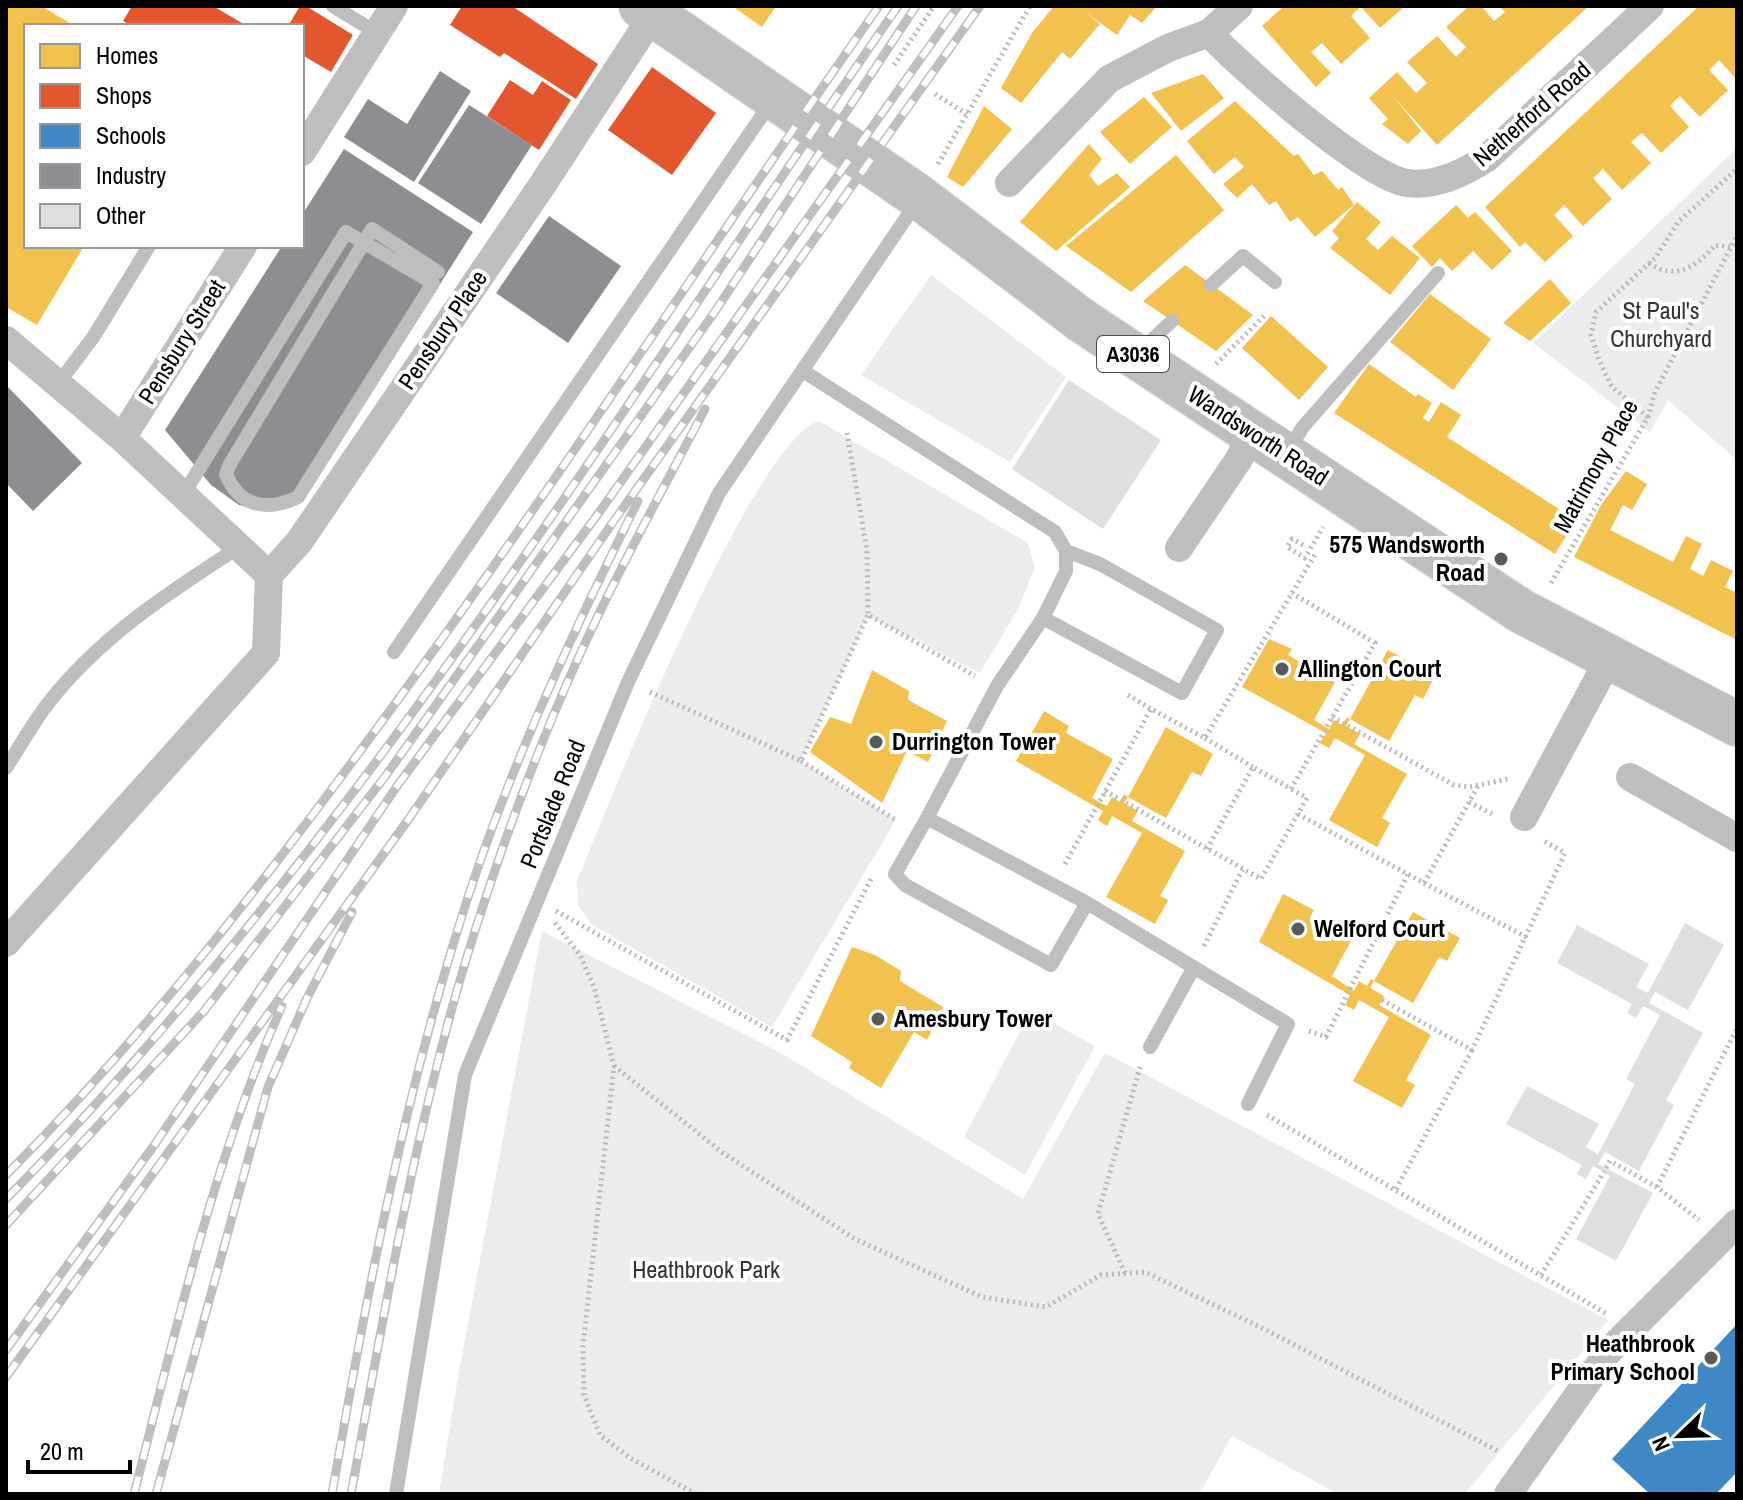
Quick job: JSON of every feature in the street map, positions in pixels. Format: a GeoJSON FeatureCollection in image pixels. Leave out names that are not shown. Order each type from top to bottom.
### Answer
{"type":"FeatureCollection","features":[{"type":"Feature","properties":{"kind":"main road","name":"Wandsworth Road"},"geometry":{"type":"LineString","coordinates":[[647,10],[919,197],[1081,320],[1521,611],[1737,724]]}},
{"type":"Feature","properties":{"kind":"street"},"geometry":{"type":"LineString","coordinates":[[304,149],[394,6]]}},
{"type":"Feature","properties":{"kind":"street"},"geometry":{"type":"LineString","coordinates":[[1009,183],[1081,104],[1109,79],[1168,48],[1209,33],[1239,6]]}},
{"type":"Feature","properties":{"kind":"street","name":"Netherford Road"},"geometry":{"type":"LineString","coordinates":[[1209,33],[1233,57],[1373,171],[1408,184],[1427,183],[1467,171],[1487,158],[1650,6]]}},
{"type":"Feature","properties":{"kind":"street","name":"Pensbury Place"},"geometry":{"type":"LineString","coordinates":[[269,575],[299,542],[543,184],[647,10]]}},
{"type":"Feature","properties":{"kind":"street","name":"Pensbury Street"},"geometry":{"type":"LineString","coordinates":[[122,438],[242,248]]}},
{"type":"Feature","properties":{"kind":"street"},"geometry":{"type":"LineString","coordinates":[[6,340],[122,438],[269,575],[266,653],[6,943]]}},
{"type":"Feature","properties":{"kind":"street"},"geometry":{"type":"LineString","coordinates":[[1179,548],[1239,459],[1269,445]]}},
{"type":"Feature","properties":{"kind":"street"},"geometry":{"type":"LineString","coordinates":[[1520,824],[1610,657]]}},
{"type":"Feature","properties":{"kind":"street"},"geometry":{"type":"LineString","coordinates":[[1630,777],[1737,838]]}},
{"type":"Feature","properties":{"kind":"street"},"geometry":{"type":"LineString","coordinates":[[1508,1494],[1609,1351],[1729,1230]]}},
{"type":"Feature","properties":{"kind":"lane"},"geometry":{"type":"LineString","coordinates":[[333,6],[377,33]]}},
{"type":"Feature","properties":{"kind":"lane"},"geometry":{"type":"LineString","coordinates":[[394,652],[775,97]]}},
{"type":"Feature","properties":{"kind":"lane","name":"Portslade Road"},"geometry":{"type":"LineString","coordinates":[[396,1494],[465,1075],[628,682],[719,493],[919,197]]}},
{"type":"Feature","properties":{"kind":"lane"},"geometry":{"type":"LineString","coordinates":[[183,495],[346,232],[359,239],[371,247],[433,283],[298,497],[270,507],[250,502],[231,487],[226,474],[230,464],[332,294],[356,255],[364,242],[372,229],[438,272]]}},
{"type":"Feature","properties":{"kind":"lane"},"geometry":{"type":"LineString","coordinates":[[58,384],[94,336],[148,248]]}},
{"type":"Feature","properties":{"kind":"lane"},"geometry":{"type":"LineString","coordinates":[[1211,285],[1243,256],[1275,282]]}},
{"type":"Feature","properties":{"kind":"lane"},"geometry":{"type":"LineString","coordinates":[[1269,445],[1302,428],[1438,273]]}},
{"type":"Feature","properties":{"kind":"lane"},"geometry":{"type":"LineString","coordinates":[[1136,355],[1172,321]]}},
{"type":"Feature","properties":{"kind":"lane"},"geometry":{"type":"LineString","coordinates":[[803,371],[1055,532],[1066,551],[1066,571],[1043,618],[997,686],[895,874],[905,885],[1051,965],[1087,903]]}},
{"type":"Feature","properties":{"kind":"lane"},"geometry":{"type":"LineString","coordinates":[[6,768],[46,706],[97,649],[158,599],[239,547]]}},
{"type":"Feature","properties":{"kind":"lane"},"geometry":{"type":"LineString","coordinates":[[1043,618],[1182,693],[1217,630],[1100,564],[1066,551]]}},
{"type":"Feature","properties":{"kind":"lane"},"geometry":{"type":"LineString","coordinates":[[927,818],[1087,903],[1288,1024],[1248,1104]]}},
{"type":"Feature","properties":{"kind":"lane"},"geometry":{"type":"LineString","coordinates":[[1150,1047],[1193,969]]}},
{"type":"Feature","properties":{"kind":"path"},"geometry":{"type":"LineString","coordinates":[[894,65],[934,6]]}},
{"type":"Feature","properties":{"kind":"path"},"geometry":{"type":"LineString","coordinates":[[941,159],[1030,6]]}},
{"type":"Feature","properties":{"kind":"path"},"geometry":{"type":"LineString","coordinates":[[935,94],[968,115]]}},
{"type":"Feature","properties":{"kind":"path"},"geometry":{"type":"LineString","coordinates":[[1648,417],[1612,387],[1591,335],[1596,312],[1649,263],[1679,221],[1737,169]]}},
{"type":"Feature","properties":{"kind":"path","name":"Matrimony Place"},"geometry":{"type":"LineString","coordinates":[[1550,586],[1648,417],[1655,392],[1737,236]]}},
{"type":"Feature","properties":{"kind":"path"},"geometry":{"type":"LineString","coordinates":[[1649,263],[1662,272],[1675,272],[1699,264],[1715,245],[1731,247]]}},
{"type":"Feature","properties":{"kind":"path"},"geometry":{"type":"LineString","coordinates":[[1212,367],[1264,316]]}},
{"type":"Feature","properties":{"kind":"path"},"geometry":{"type":"LineString","coordinates":[[801,761],[868,615],[867,551],[847,433]]}},
{"type":"Feature","properties":{"kind":"path"},"geometry":{"type":"LineString","coordinates":[[1303,545],[1292,539],[1287,547],[1305,558]]}},
{"type":"Feature","properties":{"kind":"path"},"geometry":{"type":"LineString","coordinates":[[1291,789],[1375,643],[1292,593]]}},
{"type":"Feature","properties":{"kind":"path"},"geometry":{"type":"LineString","coordinates":[[868,615],[980,678]]}},
{"type":"Feature","properties":{"kind":"path"},"geometry":{"type":"LineString","coordinates":[[628,682],[801,761],[896,820]]}},
{"type":"Feature","properties":{"kind":"path"},"geometry":{"type":"LineString","coordinates":[[1332,717],[1454,785],[1478,786],[1509,779],[1526,769],[1543,751],[1555,758]]}},
{"type":"Feature","properties":{"kind":"path"},"geometry":{"type":"LineString","coordinates":[[1105,791],[1261,879],[1307,798],[1205,738]]}},
{"type":"Feature","properties":{"kind":"path"},"geometry":{"type":"LineString","coordinates":[[1207,849],[1253,767]]}},
{"type":"Feature","properties":{"kind":"path"},"geometry":{"type":"LineString","coordinates":[[1424,883],[1478,786]]}},
{"type":"Feature","properties":{"kind":"path"},"geometry":{"type":"LineString","coordinates":[[1396,1189],[1472,1050],[1528,938],[1565,853],[1520,824],[1469,802]]}},
{"type":"Feature","properties":{"kind":"path"},"geometry":{"type":"LineString","coordinates":[[1298,814],[1528,938]]}},
{"type":"Feature","properties":{"kind":"path"},"geometry":{"type":"LineString","coordinates":[[1193,969],[1243,868]]}},
{"type":"Feature","properties":{"kind":"path"},"geometry":{"type":"LineString","coordinates":[[1288,1024],[1326,1037],[1408,874]]}},
{"type":"Feature","properties":{"kind":"path"},"geometry":{"type":"LineString","coordinates":[[537,901],[787,1040]]}},
{"type":"Feature","properties":{"kind":"path"},"geometry":{"type":"LineString","coordinates":[[537,901],[580,955],[594,987],[614,1066],[583,1346],[584,1395],[600,1435],[630,1458],[696,1494]]}},
{"type":"Feature","properties":{"kind":"path"},"geometry":{"type":"LineString","coordinates":[[1382,1000],[1472,1050]]}},
{"type":"Feature","properties":{"kind":"path"},"geometry":{"type":"LineString","coordinates":[[1657,1187],[1737,1028]]}},
{"type":"Feature","properties":{"kind":"path"},"geometry":{"type":"LineString","coordinates":[[614,1066],[723,1153],[855,1239],[982,1297],[1046,1307],[1101,1275],[1145,1272],[1248,1321],[1503,1454]]}},
{"type":"Feature","properties":{"kind":"path"},"geometry":{"type":"LineString","coordinates":[[1125,1273],[1098,1214],[1138,1070]]}},
{"type":"Feature","properties":{"kind":"path"},"geometry":{"type":"LineString","coordinates":[[1248,1104],[1632,1329]]}},
{"type":"Feature","properties":{"kind":"path"},"geometry":{"type":"LineString","coordinates":[[1541,1275],[1610,1161],[1729,1230]]}},
{"type":"Feature","properties":{"kind":"green space","name":"St Paul's Churchyard"},"geometry":{"type":"Polygon","coordinates":[[[1737,148],[1737,460],[1668,400],[1650,432],[1533,343],[1737,148]]]}},
{"type":"Feature","properties":{"kind":"green space"},"geometry":{"type":"Polygon","coordinates":[[[931,275],[1066,377],[1010,462],[861,375],[931,275]]]}},
{"type":"Feature","properties":{"kind":"green space"},"geometry":{"type":"Polygon","coordinates":[[[819,421],[1028,543],[1035,568],[1018,609],[980,673],[868,616],[801,761],[896,820],[772,1027],[592,925],[578,905],[577,881],[650,707],[721,555],[757,491],[791,444],[819,421]]]}},
{"type":"Feature","properties":{"kind":"green space","name":"Heathbrook Park"},"geometry":{"type":"Polygon","coordinates":[[[542,931],[779,1052],[1023,1199],[1105,1053],[1608,1320],[1465,1494],[1338,1494],[1232,1436],[1199,1494],[439,1494],[459,1371],[542,931]]]}},
{"type":"Feature","properties":{"kind":"green space"},"geometry":{"type":"Polygon","coordinates":[[[1031,1011],[1095,1046],[1025,1175],[964,1137],[1031,1011]]]}},
{"type":"Feature","properties":{"kind":"building: Homes"},"geometry":{"type":"Polygon","coordinates":[[[6,6],[41,6],[72,24],[24,24],[24,248],[83,248],[37,325],[6,307],[6,6]]]}},
{"type":"Feature","properties":{"kind":"building: Homes"},"geometry":{"type":"Polygon","coordinates":[[[732,6],[776,6],[762,27],[732,6]]]}},
{"type":"Feature","properties":{"kind":"building: Homes"},"geometry":{"type":"Polygon","coordinates":[[[1054,6],[1157,6],[1142,23],[1130,15],[1117,35],[1085,12],[1100,24],[1070,59],[1062,52],[1021,103],[1001,88],[1032,33],[1054,6]]]}},
{"type":"Feature","properties":{"kind":"building: Homes"},"geometry":{"type":"Polygon","coordinates":[[[1284,6],[1405,6],[1380,28],[1361,7],[1356,11],[1351,16],[1370,38],[1341,64],[1322,43],[1311,52],[1331,73],[1316,87],[1262,26],[1284,6]]]}},
{"type":"Feature","properties":{"kind":"building: Homes"},"geometry":{"type":"Polygon","coordinates":[[[1469,6],[1481,6],[1494,21],[1505,12],[1499,6],[1589,6],[1437,145],[1393,96],[1421,131],[1408,144],[1382,124],[1388,119],[1369,98],[1397,72],[1416,93],[1427,83],[1407,62],[1437,36],[1456,57],[1466,47],[1446,27],[1469,6]]]}},
{"type":"Feature","properties":{"kind":"building: Homes"},"geometry":{"type":"Polygon","coordinates":[[[1699,6],[1737,6],[1737,80],[1719,60],[1709,70],[1728,90],[1700,117],[1680,96],[1670,106],[1689,127],[1661,153],[1642,133],[1631,142],[1651,163],[1622,190],[1603,169],[1593,178],[1612,199],[1583,226],[1564,205],[1554,215],[1573,236],[1545,262],[1525,242],[1520,247],[1485,207],[1699,6]]]}},
{"type":"Feature","properties":{"kind":"building: Homes"},"geometry":{"type":"Polygon","coordinates":[[[1203,74],[1224,98],[1181,131],[1151,93],[1203,74]]]}},
{"type":"Feature","properties":{"kind":"building: Homes"},"geometry":{"type":"Polygon","coordinates":[[[1144,97],[1172,127],[1130,164],[1100,132],[1144,97]]]}},
{"type":"Feature","properties":{"kind":"building: Homes"},"geometry":{"type":"Polygon","coordinates":[[[1235,101],[1294,156],[1298,154],[1314,175],[1322,171],[1338,190],[1342,187],[1354,205],[1315,237],[1298,217],[1290,222],[1276,201],[1269,205],[1252,184],[1237,198],[1223,184],[1244,167],[1235,157],[1214,174],[1187,141],[1235,101]]]}},
{"type":"Feature","properties":{"kind":"building: Homes"},"geometry":{"type":"Polygon","coordinates":[[[984,106],[1012,129],[963,187],[947,177],[984,106]]]}},
{"type":"Feature","properties":{"kind":"building: Homes"},"geometry":{"type":"Polygon","coordinates":[[[1089,144],[1102,159],[1089,175],[1098,186],[1117,173],[1130,187],[1056,251],[1020,222],[1089,144]]]}},
{"type":"Feature","properties":{"kind":"building: Homes"},"geometry":{"type":"Polygon","coordinates":[[[1176,155],[1224,210],[1131,292],[1066,246],[1176,155]]]}},
{"type":"Feature","properties":{"kind":"building: Homes"},"geometry":{"type":"Polygon","coordinates":[[[1357,202],[1381,222],[1366,239],[1378,250],[1392,236],[1420,258],[1390,295],[1330,248],[1339,238],[1332,231],[1357,202]]]}},
{"type":"Feature","properties":{"kind":"building: Homes"},"geometry":{"type":"Polygon","coordinates":[[[1456,205],[1468,218],[1475,212],[1512,251],[1492,270],[1473,251],[1452,271],[1440,258],[1432,267],[1412,246],[1456,205]]]}},
{"type":"Feature","properties":{"kind":"building: Homes"},"geometry":{"type":"Polygon","coordinates":[[[1185,265],[1253,315],[1216,351],[1143,301],[1185,265]]]}},
{"type":"Feature","properties":{"kind":"building: Homes"},"geometry":{"type":"Polygon","coordinates":[[[1550,279],[1571,303],[1530,341],[1503,323],[1550,279]]]}},
{"type":"Feature","properties":{"kind":"building: Homes"},"geometry":{"type":"Polygon","coordinates":[[[1430,294],[1491,339],[1453,390],[1390,342],[1430,294]]]}},
{"type":"Feature","properties":{"kind":"building: Homes"},"geometry":{"type":"Polygon","coordinates":[[[1271,316],[1328,367],[1299,400],[1242,348],[1271,316]]]}},
{"type":"Feature","properties":{"kind":"building: Homes"},"geometry":{"type":"Polygon","coordinates":[[[1369,364],[1416,397],[1418,394],[1432,403],[1423,418],[1429,422],[1441,402],[1461,415],[1447,437],[1576,520],[1555,554],[1334,413],[1369,364]]]}},
{"type":"Feature","properties":{"kind":"building: Homes"},"geometry":{"type":"Polygon","coordinates":[[[1626,471],[1647,484],[1632,510],[1623,505],[1610,530],[1673,562],[1686,536],[1702,544],[1690,569],[1703,576],[1711,560],[1733,571],[1725,587],[1735,592],[1737,587],[1737,640],[1574,557],[1601,505],[1626,471]]]}},
{"type":"Feature","properties":{"kind":"building: Homes"},"geometry":{"type":"Polygon","coordinates":[[[1269,639],[1292,649],[1288,655],[1335,682],[1314,720],[1329,729],[1334,720],[1342,725],[1347,717],[1350,719],[1346,726],[1360,734],[1354,744],[1407,774],[1382,818],[1390,823],[1377,847],[1329,820],[1365,755],[1335,738],[1329,748],[1320,743],[1326,733],[1242,687],[1269,639]]]}},
{"type":"Feature","properties":{"kind":"building: Homes","name":"Allington Court"},"geometry":{"type":"Polygon","coordinates":[[[1388,650],[1435,676],[1423,699],[1415,695],[1389,741],[1350,719],[1388,650]]]}},
{"type":"Feature","properties":{"kind":"building: Homes","name":"Durrington Tower"},"geometry":{"type":"Polygon","coordinates":[[[872,670],[909,691],[908,700],[947,721],[928,762],[907,751],[882,803],[810,752],[830,717],[851,724],[872,670]]]}},
{"type":"Feature","properties":{"kind":"building: Homes"},"geometry":{"type":"Polygon","coordinates":[[[1044,711],[1069,726],[1066,733],[1113,759],[1092,798],[1107,806],[1112,797],[1120,802],[1124,794],[1128,797],[1124,803],[1138,811],[1132,821],[1185,851],[1160,896],[1168,900],[1155,924],[1106,897],[1142,833],[1112,816],[1107,826],[1098,820],[1103,811],[1016,761],[1044,711]]]}},
{"type":"Feature","properties":{"kind":"building: Homes"},"geometry":{"type":"Polygon","coordinates":[[[1166,727],[1213,754],[1201,776],[1192,772],[1166,818],[1128,797],[1166,727]]]}},
{"type":"Feature","properties":{"kind":"building: Homes"},"geometry":{"type":"Polygon","coordinates":[[[1283,894],[1314,910],[1310,917],[1351,941],[1332,976],[1354,991],[1359,981],[1367,986],[1371,979],[1374,981],[1370,988],[1384,996],[1379,1005],[1431,1035],[1406,1080],[1415,1085],[1402,1108],[1353,1081],[1389,1017],[1359,1000],[1354,1010],[1345,1005],[1350,995],[1259,942],[1283,894]]]}},
{"type":"Feature","properties":{"kind":"building: Homes","name":"Welford Court"},"geometry":{"type":"Polygon","coordinates":[[[1413,912],[1460,938],[1447,961],[1439,957],[1413,1003],[1374,981],[1413,912]]]}},
{"type":"Feature","properties":{"kind":"building: Homes","name":"Amesbury Tower"},"geometry":{"type":"Polygon","coordinates":[[[852,947],[875,955],[901,971],[900,981],[943,1007],[927,1040],[914,1032],[881,1088],[849,1068],[852,1062],[811,1036],[852,947]]]}},
{"type":"Feature","properties":{"kind":"building: Shops"},"geometry":{"type":"Polygon","coordinates":[[[132,6],[213,6],[244,24],[128,24],[123,21],[132,6]]]}},
{"type":"Feature","properties":{"kind":"building: Shops"},"geometry":{"type":"Polygon","coordinates":[[[300,6],[306,6],[353,35],[331,72],[304,56],[304,24],[289,24],[300,6]]]}},
{"type":"Feature","properties":{"kind":"building: Shops"},"geometry":{"type":"Polygon","coordinates":[[[462,6],[512,6],[598,64],[576,99],[504,53],[500,57],[450,25],[462,6]]]}},
{"type":"Feature","properties":{"kind":"building: Shops"},"geometry":{"type":"Polygon","coordinates":[[[652,67],[716,113],[672,175],[608,130],[652,67]]]}},
{"type":"Feature","properties":{"kind":"building: Shops"},"geometry":{"type":"Polygon","coordinates":[[[510,80],[533,95],[542,81],[571,100],[539,150],[487,116],[510,80]]]}},
{"type":"Feature","properties":{"kind":"building: Schools","name":"Heathbrook Primary School"},"geometry":{"type":"Polygon","coordinates":[[[1737,1324],[1737,1472],[1716,1494],[1650,1494],[1612,1459],[1737,1324]]]}},
{"type":"Feature","properties":{"kind":"building: Industry"},"geometry":{"type":"Polygon","coordinates":[[[440,71],[471,91],[414,182],[344,137],[368,99],[407,124],[440,71]]]}},
{"type":"Feature","properties":{"kind":"building: Industry"},"geometry":{"type":"Polygon","coordinates":[[[469,105],[532,145],[481,224],[418,183],[469,105]]]}},
{"type":"Feature","properties":{"kind":"building: Industry"},"geometry":{"type":"Polygon","coordinates":[[[344,149],[473,232],[305,497],[256,509],[239,505],[211,485],[165,430],[281,248],[304,248],[304,212],[344,149]]]}},
{"type":"Feature","properties":{"kind":"building: Industry"},"geometry":{"type":"Polygon","coordinates":[[[549,216],[621,266],[568,343],[496,293],[549,216]]]}},
{"type":"Feature","properties":{"kind":"building: Industry"},"geometry":{"type":"Polygon","coordinates":[[[6,385],[82,463],[33,511],[6,483],[6,385]]]}},
{"type":"Feature","properties":{"kind":"building: Other"},"geometry":{"type":"Polygon","coordinates":[[[1069,380],[1161,440],[1103,529],[1012,469],[1069,380]]]}},
{"type":"Feature","properties":{"kind":"building: Other"},"geometry":{"type":"Polygon","coordinates":[[[1685,923],[1724,945],[1688,1010],[1655,992],[1649,1003],[1703,1033],[1666,1100],[1674,1105],[1639,1171],[1605,1152],[1598,1164],[1653,1193],[1616,1261],[1576,1239],[1610,1176],[1593,1166],[1586,1179],[1577,1174],[1582,1165],[1506,1124],[1527,1086],[1599,1124],[1586,1147],[1598,1154],[1635,1084],[1626,1079],[1660,1015],[1643,1006],[1636,1018],[1627,1013],[1632,1004],[1557,963],[1577,925],[1649,964],[1636,987],[1648,993],[1685,923]]]}},
{"type":"Feature","properties":{"kind":"railway"},"geometry":{"type":"LineString","coordinates":[[6,1175],[151,1017],[329,793],[502,555],[879,6]]}},
{"type":"Feature","properties":{"kind":"railway"},"geometry":{"type":"LineString","coordinates":[[6,1199],[133,1063],[253,920],[368,773],[584,469],[898,6]]}},
{"type":"Feature","properties":{"kind":"railway"},"geometry":{"type":"LineString","coordinates":[[6,1225],[204,1011],[387,774],[716,310],[916,6]]}},
{"type":"Feature","properties":{"kind":"railway"},"geometry":{"type":"LineString","coordinates":[[6,1350],[155,1144],[397,786],[598,514],[958,6]]}},
{"type":"Feature","properties":{"kind":"railway"},"geometry":{"type":"LineString","coordinates":[[6,1377],[408,820],[611,525],[980,6]]}},
{"type":"Feature","properties":{"kind":"railway"},"geometry":{"type":"LineString","coordinates":[[351,1494],[419,1142],[453,1003],[485,900],[534,763],[576,663],[622,567],[705,409]]}},
{"type":"Feature","properties":{"kind":"railway"},"geometry":{"type":"LineString","coordinates":[[332,1494],[401,1141],[457,932],[495,821],[538,713],[638,501]]}},
{"type":"Feature","properties":{"kind":"railway"},"geometry":{"type":"LineString","coordinates":[[156,1494],[268,1087],[307,998],[352,912]]}},
{"type":"Feature","properties":{"kind":"railway"},"geometry":{"type":"LineString","coordinates":[[134,1494],[216,1185],[282,1006]]}},
{"type":"Feature","properties":{"kind":"place","name":"575 Wandsworth Road"},"geometry":{"type":"Point","coordinates":[1501,559]}},
{"type":"Feature","properties":{"kind":"place","name":"Allington Court"},"geometry":{"type":"Point","coordinates":[1282,669]}},
{"type":"Feature","properties":{"kind":"place","name":"Durrington Tower"},"geometry":{"type":"Point","coordinates":[876,742]}},
{"type":"Feature","properties":{"kind":"place","name":"Welford Court"},"geometry":{"type":"Point","coordinates":[1298,929]}},
{"type":"Feature","properties":{"kind":"place","name":"Amesbury Tower"},"geometry":{"type":"Point","coordinates":[878,1019]}},
{"type":"Feature","properties":{"kind":"place","name":"Heathbrook Primary School"},"geometry":{"type":"Point","coordinates":[1711,1358]}}]}
